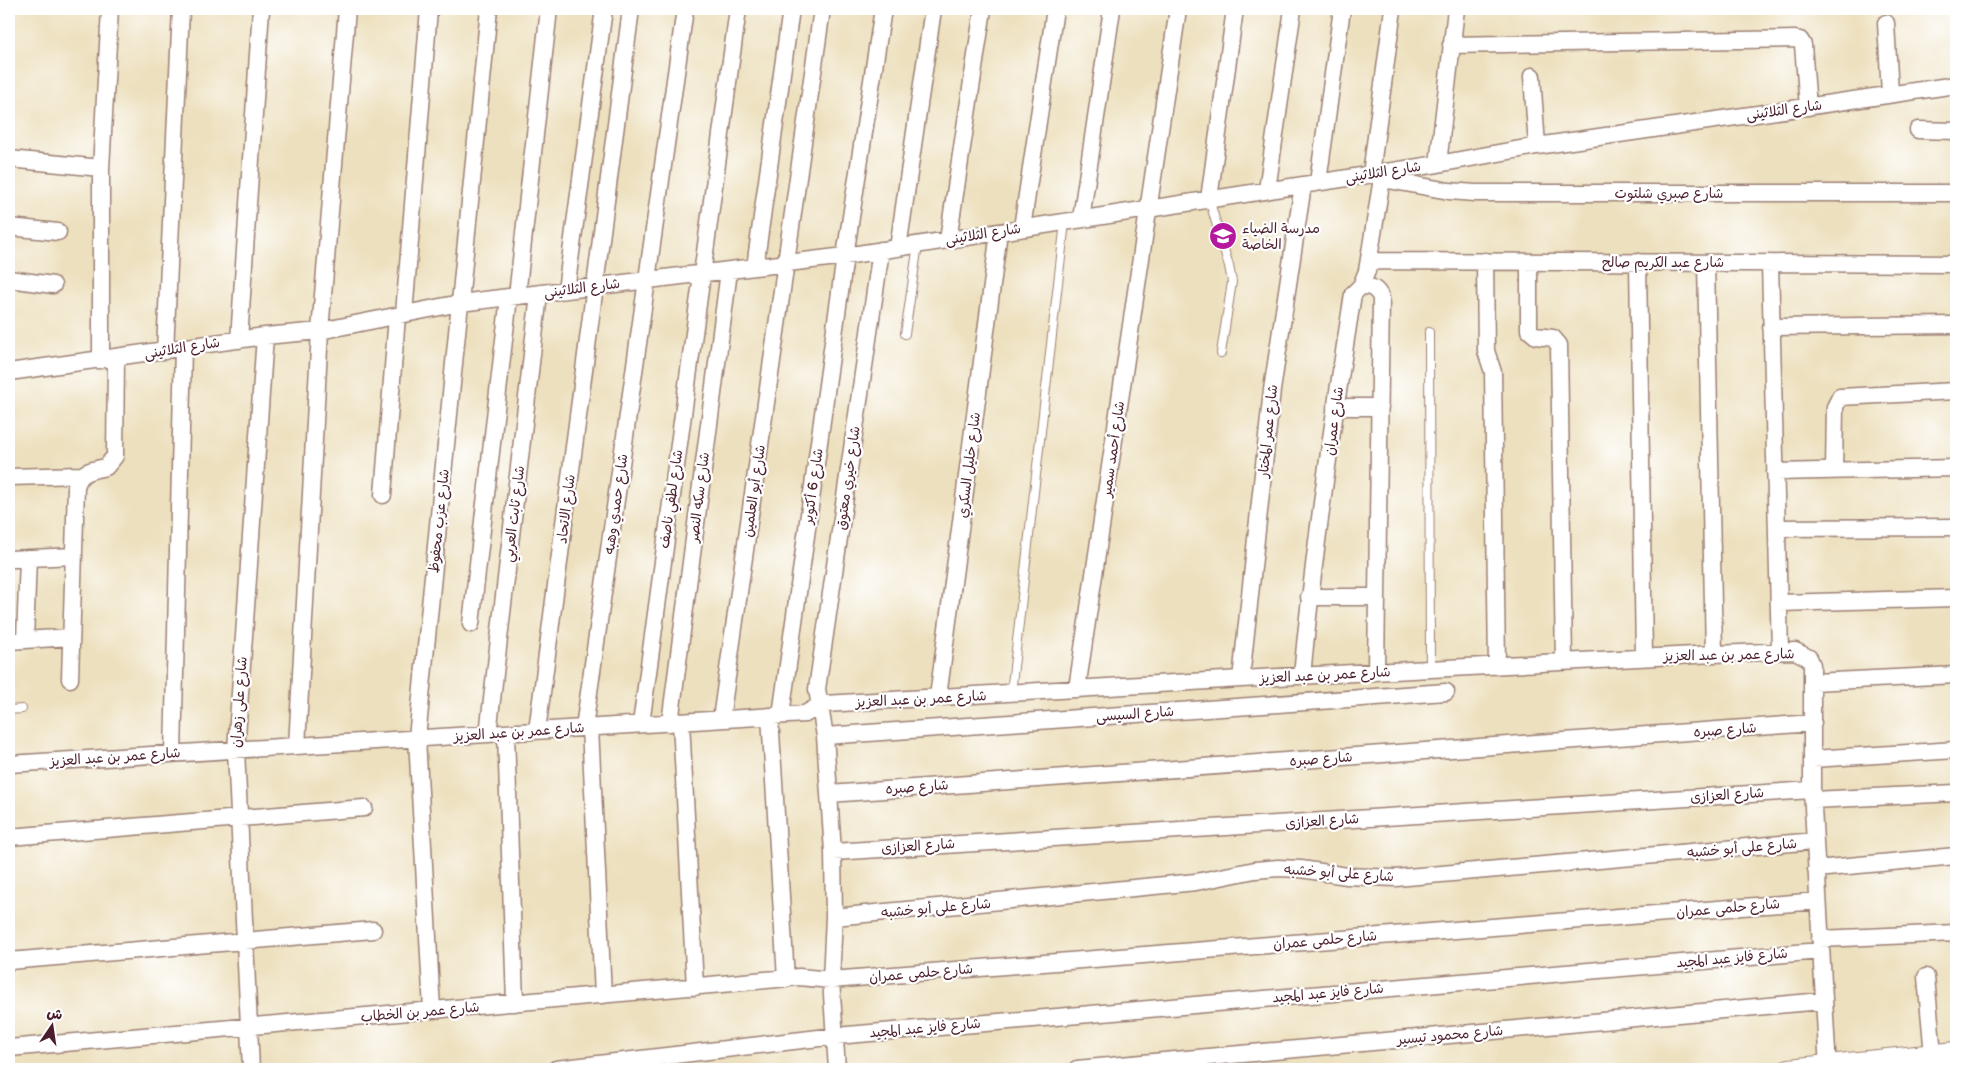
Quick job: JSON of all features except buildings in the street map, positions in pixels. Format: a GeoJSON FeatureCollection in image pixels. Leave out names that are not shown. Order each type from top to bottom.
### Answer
{"type":"FeatureCollection","features":[{"type":"Feature","properties":{"kind":"street"},"geometry":{"type":"LineString","coordinates":[[70,678],[76,488],[81,475],[86,471],[106,467],[115,456],[108,359],[101,168],[110,9]]}},
{"type":"Feature","properties":{"kind":"street"},"geometry":{"type":"LineString","coordinates":[[165,351],[181,9]]}},
{"type":"Feature","properties":{"kind":"street"},"geometry":{"type":"LineString","coordinates":[[239,340],[261,9]]}},
{"type":"Feature","properties":{"kind":"street"},"geometry":{"type":"LineString","coordinates":[[297,746],[320,331],[347,9]]}},
{"type":"Feature","properties":{"kind":"street"},"geometry":{"type":"LineString","coordinates":[[383,495],[429,9]]}},
{"type":"Feature","properties":{"kind":"street","name":"شارع عزب محفوظ"},"geometry":{"type":"LineString","coordinates":[[432,1010],[417,738],[490,9]]}},
{"type":"Feature","properties":{"kind":"street"},"geometry":{"type":"LineString","coordinates":[[470,624],[549,9]]}},
{"type":"Feature","properties":{"kind":"street"},"geometry":{"type":"LineString","coordinates":[[566,290],[604,9]]}},
{"type":"Feature","properties":{"kind":"street","name":"شارع الاتحاد"},"geometry":{"type":"LineString","coordinates":[[537,731],[631,9]]}},
{"type":"Feature","properties":{"kind":"street","name":"شارع حمدي وهبه"},"geometry":{"type":"LineString","coordinates":[[603,995],[588,728],[685,9]]}},
{"type":"Feature","properties":{"kind":"street","name":"شارع لطفي ناصف"},"geometry":{"type":"LineString","coordinates":[[641,724],[700,274],[738,9]]}},
{"type":"Feature","properties":{"kind":"street"},"geometry":{"type":"LineString","coordinates":[[755,268],[790,9]]}},
{"type":"Feature","properties":{"kind":"street","name":"شارع أبو العلمين"},"geometry":{"type":"LineString","coordinates":[[721,719],[822,9]]}},
{"type":"Feature","properties":{"kind":"street","name":"شارع 6 أكتوبر"},"geometry":{"type":"LineString","coordinates":[[786,979],[775,716],[883,9]]}},
{"type":"Feature","properties":{"kind":"street"},"geometry":{"type":"LineString","coordinates":[[898,248],[933,9]]}},
{"type":"Feature","properties":{"kind":"street"},"geometry":{"type":"LineString","coordinates":[[948,240],[983,9]]}},
{"type":"Feature","properties":{"kind":"street"},"geometry":{"type":"LineString","coordinates":[[1022,228],[1055,9]]}},
{"type":"Feature","properties":{"kind":"street"},"geometry":{"type":"LineString","coordinates":[[1073,220],[1112,9]]}},
{"type":"Feature","properties":{"kind":"street","name":"شارع أحمد سمير"},"geometry":{"type":"LineString","coordinates":[[1077,689],[1178,9]]}},
{"type":"Feature","properties":{"kind":"street"},"geometry":{"type":"LineString","coordinates":[[1209,199],[1235,9]]}},
{"type":"Feature","properties":{"kind":"street"},"geometry":{"type":"LineString","coordinates":[[1268,190],[1293,9]]}},
{"type":"Feature","properties":{"kind":"street","name":"شارع عمر المختار"},"geometry":{"type":"LineString","coordinates":[[1241,679],[1272,390],[1342,9]]}},
{"type":"Feature","properties":{"kind":"street"},"geometry":{"type":"LineString","coordinates":[[1379,175],[1393,9]]}},
{"type":"Feature","properties":{"kind":"street"},"geometry":{"type":"LineString","coordinates":[[1438,164],[1456,9]]}},
{"type":"Feature","properties":{"kind":"street"},"geometry":{"type":"LineString","coordinates":[[1886,23],[1890,94]]}},
{"type":"Feature","properties":{"kind":"street"},"geometry":{"type":"LineString","coordinates":[[1451,45],[1800,40],[1803,45],[1808,107]]}},
{"type":"Feature","properties":{"kind":"street"},"geometry":{"type":"LineString","coordinates":[[1532,76],[1537,146]]}},
{"type":"Feature","properties":{"kind":"street","name":"شارع الثلاثينى"},"geometry":{"type":"LineString","coordinates":[[9,372],[265,336],[320,331],[460,303],[845,256],[1311,183],[1379,175],[1537,146],[1956,85]]}},
{"type":"Feature","properties":{"kind":"street"},"geometry":{"type":"LineString","coordinates":[[1918,130],[1956,131]]}},
{"type":"Feature","properties":{"kind":"street"},"geometry":{"type":"LineString","coordinates":[[9,159],[101,168]]}},
{"type":"Feature","properties":{"kind":"street","name":"شارع صبري شلتوت"},"geometry":{"type":"LineString","coordinates":[[1379,175],[1449,191],[1475,192],[1956,193]]}},
{"type":"Feature","properties":{"kind":"street","name":"شارع عمران"},"geometry":{"type":"LineString","coordinates":[[1302,676],[1310,597],[1335,407],[1353,294],[1361,286],[1369,261],[1379,175]]}},
{"type":"Feature","properties":{"kind":"street"},"geometry":{"type":"LineString","coordinates":[[9,228],[58,232]]}},
{"type":"Feature","properties":{"kind":"street","name":"شارع خليل السكري"},"geometry":{"type":"LineString","coordinates":[[938,698],[999,232]]}},
{"type":"Feature","properties":{"kind":"street","name":"شارع خيري معتوق"},"geometry":{"type":"LineString","coordinates":[[837,1069],[831,980],[834,917],[829,794],[825,736],[817,689],[881,250]]}},
{"type":"Feature","properties":{"kind":"street","name":"شارع عبد الكريم صالح"},"geometry":{"type":"LineString","coordinates":[[1369,261],[1956,264]]}},
{"type":"Feature","properties":{"kind":"street"},"geometry":{"type":"LineString","coordinates":[[1485,261],[1486,351],[1493,372],[1497,665]]}},
{"type":"Feature","properties":{"kind":"street"},"geometry":{"type":"LineString","coordinates":[[1529,262],[1529,330],[1536,336],[1553,338],[1559,345],[1564,662]]}},
{"type":"Feature","properties":{"kind":"street"},"geometry":{"type":"LineString","coordinates":[[1638,262],[1644,658]]}},
{"type":"Feature","properties":{"kind":"street"},"geometry":{"type":"LineString","coordinates":[[1706,262],[1714,654]]}},
{"type":"Feature","properties":{"kind":"street"},"geometry":{"type":"LineString","coordinates":[[1770,263],[1780,651]]}},
{"type":"Feature","properties":{"kind":"street","name":"شارع سكه النصر"},"geometry":{"type":"LineString","coordinates":[[695,987],[675,722],[729,271]]}},
{"type":"Feature","properties":{"kind":"street"},"geometry":{"type":"LineString","coordinates":[[9,280],[53,286]]}},
{"type":"Feature","properties":{"kind":"street"},"geometry":{"type":"LineString","coordinates":[[1361,286],[1373,288],[1378,291],[1381,298],[1376,672]]}},
{"type":"Feature","properties":{"kind":"street","name":"شارع ثابت العربي"},"geometry":{"type":"LineString","coordinates":[[488,734],[539,294]]}},
{"type":"Feature","properties":{"kind":"street"},"geometry":{"type":"LineString","coordinates":[[1771,327],[1956,325]]}},
{"type":"Feature","properties":{"kind":"street","name":"شارع على زهران"},"geometry":{"type":"LineString","coordinates":[[251,1069],[236,750],[265,336]]}},
{"type":"Feature","properties":{"kind":"street"},"geometry":{"type":"LineString","coordinates":[[173,754],[183,348]]}},
{"type":"Feature","properties":{"kind":"street"},"geometry":{"type":"LineString","coordinates":[[1834,471],[1835,407],[1840,397],[1956,391]]}},
{"type":"Feature","properties":{"kind":"street"},"geometry":{"type":"LineString","coordinates":[[1335,407],[1380,407]]}},
{"type":"Feature","properties":{"kind":"street"},"geometry":{"type":"LineString","coordinates":[[1775,472],[1956,468]]}},
{"type":"Feature","properties":{"kind":"street"},"geometry":{"type":"LineString","coordinates":[[9,476],[81,475]]}},
{"type":"Feature","properties":{"kind":"street"},"geometry":{"type":"LineString","coordinates":[[1777,528],[1956,527]]}},
{"type":"Feature","properties":{"kind":"street"},"geometry":{"type":"LineString","coordinates":[[9,559],[74,556]]}},
{"type":"Feature","properties":{"kind":"street"},"geometry":{"type":"LineString","coordinates":[[28,558],[17,641],[71,638]]}},
{"type":"Feature","properties":{"kind":"street"},"geometry":{"type":"LineString","coordinates":[[1310,597],[1376,598]]}},
{"type":"Feature","properties":{"kind":"street"},"geometry":{"type":"LineString","coordinates":[[1779,603],[1956,598]]}},
{"type":"Feature","properties":{"kind":"street","name":"شارع عمر بن عبد العزيز"},"geometry":{"type":"LineString","coordinates":[[9,764],[805,714],[821,705],[1241,679],[1714,654],[1795,651],[1809,658],[1812,665],[1813,682]]}},
{"type":"Feature","properties":{"kind":"street"},"geometry":{"type":"LineString","coordinates":[[1827,1067],[1812,795],[1813,682],[1956,675]]}},
{"type":"Feature","properties":{"kind":"street","name":"شارع السيسى"},"geometry":{"type":"LineString","coordinates":[[825,736],[1446,692]]}},
{"type":"Feature","properties":{"kind":"street","name":"شارع صبره"},"geometry":{"type":"LineString","coordinates":[[829,794],[1812,724]]}},
{"type":"Feature","properties":{"kind":"street"},"geometry":{"type":"LineString","coordinates":[[506,733],[515,1003]]}},
{"type":"Feature","properties":{"kind":"street"},"geometry":{"type":"LineString","coordinates":[[1812,759],[1956,750]]}},
{"type":"Feature","properties":{"kind":"street","name":"شارع العزازى"},"geometry":{"type":"LineString","coordinates":[[832,852],[1812,795],[1956,793]]}},
{"type":"Feature","properties":{"kind":"street"},"geometry":{"type":"LineString","coordinates":[[9,836],[364,808]]}},
{"type":"Feature","properties":{"kind":"street","name":"شارع على أبو خشبه"},"geometry":{"type":"LineString","coordinates":[[834,917],[1196,882],[1256,870],[1278,868],[1301,869],[1356,877],[1396,878],[1815,841]]}},
{"type":"Feature","properties":{"kind":"street"},"geometry":{"type":"LineString","coordinates":[[1816,869],[1956,856]]}},
{"type":"Feature","properties":{"kind":"street","name":"شارع حلمى عمران"},"geometry":{"type":"LineString","coordinates":[[831,980],[1818,901]]}},
{"type":"Feature","properties":{"kind":"street"},"geometry":{"type":"LineString","coordinates":[[9,961],[373,930]]}},
{"type":"Feature","properties":{"kind":"street","name":"شارع فايز عبد المجيد"},"geometry":{"type":"LineString","coordinates":[[556,1069],[836,1036],[1956,933]]}},
{"type":"Feature","properties":{"kind":"street"},"geometry":{"type":"LineString","coordinates":[[1926,978],[1933,1055]]}},
{"type":"Feature","properties":{"kind":"street","name":"شارع عمر بن الخطاب"},"geometry":{"type":"LineString","coordinates":[[9,1048],[786,979],[831,980]]}},
{"type":"Feature","properties":{"kind":"street","name":"شارع محمود تيسير"},"geometry":{"type":"LineString","coordinates":[[1077,1069],[1822,1001]]}},
{"type":"Feature","properties":{"kind":"street"},"geometry":{"type":"LineString","coordinates":[[1789,1069],[1827,1067],[1956,1052]]}},
{"type":"Feature","properties":{"kind":"lane"},"geometry":{"type":"LineString","coordinates":[[1209,199],[1232,282],[1221,353]]}},
{"type":"Feature","properties":{"kind":"lane"},"geometry":{"type":"LineString","coordinates":[[1011,693],[1073,220]]}},
{"type":"Feature","properties":{"kind":"lane"},"geometry":{"type":"LineString","coordinates":[[906,334],[918,244]]}},
{"type":"Feature","properties":{"kind":"lane"},"geometry":{"type":"LineString","coordinates":[[1428,332],[1430,669]]}},
{"type":"Feature","properties":{"kind":"lane"},"geometry":{"type":"LineString","coordinates":[[9,710],[22,709]]}},
{"type":"Feature","properties":{"kind":"place","name":"مدرسة الضياء الخاصة"},"geometry":{"type":"Point","coordinates":[1223,236]}}]}
